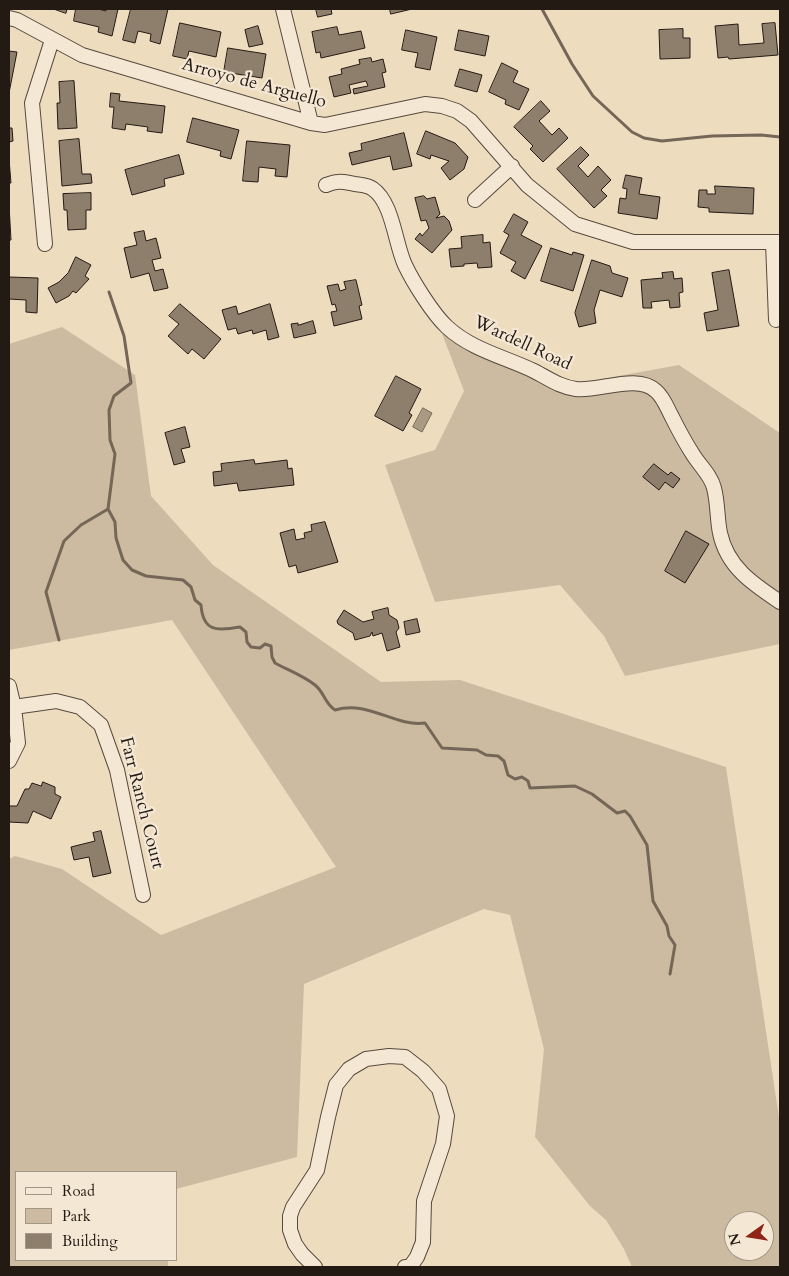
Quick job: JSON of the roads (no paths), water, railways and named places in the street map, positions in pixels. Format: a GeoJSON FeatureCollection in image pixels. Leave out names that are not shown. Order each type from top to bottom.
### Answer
{"type":"FeatureCollection","features":[{"type":"Feature","properties":{"kind":"street"},"geometry":{"type":"LineString","coordinates":[[283,9],[311,123]]}},
{"type":"Feature","properties":{"kind":"street","name":"Arroyo de Arguello"},"geometry":{"type":"LineString","coordinates":[[9,18],[17,20],[82,55],[311,123],[325,125],[434,104],[456,111],[472,120],[527,185],[575,224],[633,242],[777,242]]}},
{"type":"Feature","properties":{"kind":"street"},"geometry":{"type":"LineString","coordinates":[[45,244],[32,103],[52,40]]}},
{"type":"Feature","properties":{"kind":"street"},"geometry":{"type":"LineString","coordinates":[[475,200],[512,166]]}},
{"type":"Feature","properties":{"kind":"street","name":"Wardell Road"},"geometry":{"type":"LineString","coordinates":[[326,185],[336,181],[366,186],[375,190],[384,202],[404,264],[420,293],[447,327],[474,345],[535,372],[554,383],[576,389],[631,384],[647,385],[656,390],[714,488],[720,533],[730,559],[738,570],[752,583],[780,602]]}},
{"type":"Feature","properties":{"kind":"street"},"geometry":{"type":"LineString","coordinates":[[776,320],[777,242]]}},
{"type":"Feature","properties":{"kind":"street"},"geometry":{"type":"LineString","coordinates":[[9,686],[14,707],[18,743],[9,761]]}},
{"type":"Feature","properties":{"kind":"street","name":"Farr Ranch Court"},"geometry":{"type":"LineString","coordinates":[[14,707],[56,701],[80,708],[101,725],[117,770],[143,895]]}},
{"type":"Feature","properties":{"kind":"street"},"geometry":{"type":"LineString","coordinates":[[316,1267],[302,1254],[295,1244],[290,1230],[290,1216],[317,1170],[336,1085],[349,1069],[366,1059],[389,1056],[405,1057],[423,1070],[439,1089],[447,1116],[443,1144],[424,1201],[423,1242],[418,1257],[411,1267],[405,1267]]}},
{"type":"Feature","properties":{"kind":"waterway"},"geometry":{"type":"LineString","coordinates":[[542,9],[572,64],[593,96],[632,132],[644,138],[662,141],[712,136],[761,135],[780,137]]}},
{"type":"Feature","properties":{"kind":"waterway"},"geometry":{"type":"LineString","coordinates":[[109,292],[124,336],[131,383],[114,396],[109,410],[110,440],[115,454],[108,509],[115,522],[116,538],[123,560],[132,570],[146,576],[183,580],[191,587],[195,600],[201,605],[202,614],[208,625],[218,629],[240,627],[246,632],[247,642],[251,647],[260,648],[265,644],[271,646],[272,657],[275,663],[315,685],[335,710],[359,708],[403,721],[425,723],[442,748],[477,750],[486,755],[498,756],[504,761],[508,775],[515,779],[522,777],[528,781],[530,788],[575,786],[592,794],[617,813],[625,811],[647,845],[653,901],[675,945],[670,974]]}},
{"type":"Feature","properties":{"kind":"waterway"},"geometry":{"type":"LineString","coordinates":[[59,640],[46,592],[64,541],[81,525],[108,509]]}}]}
